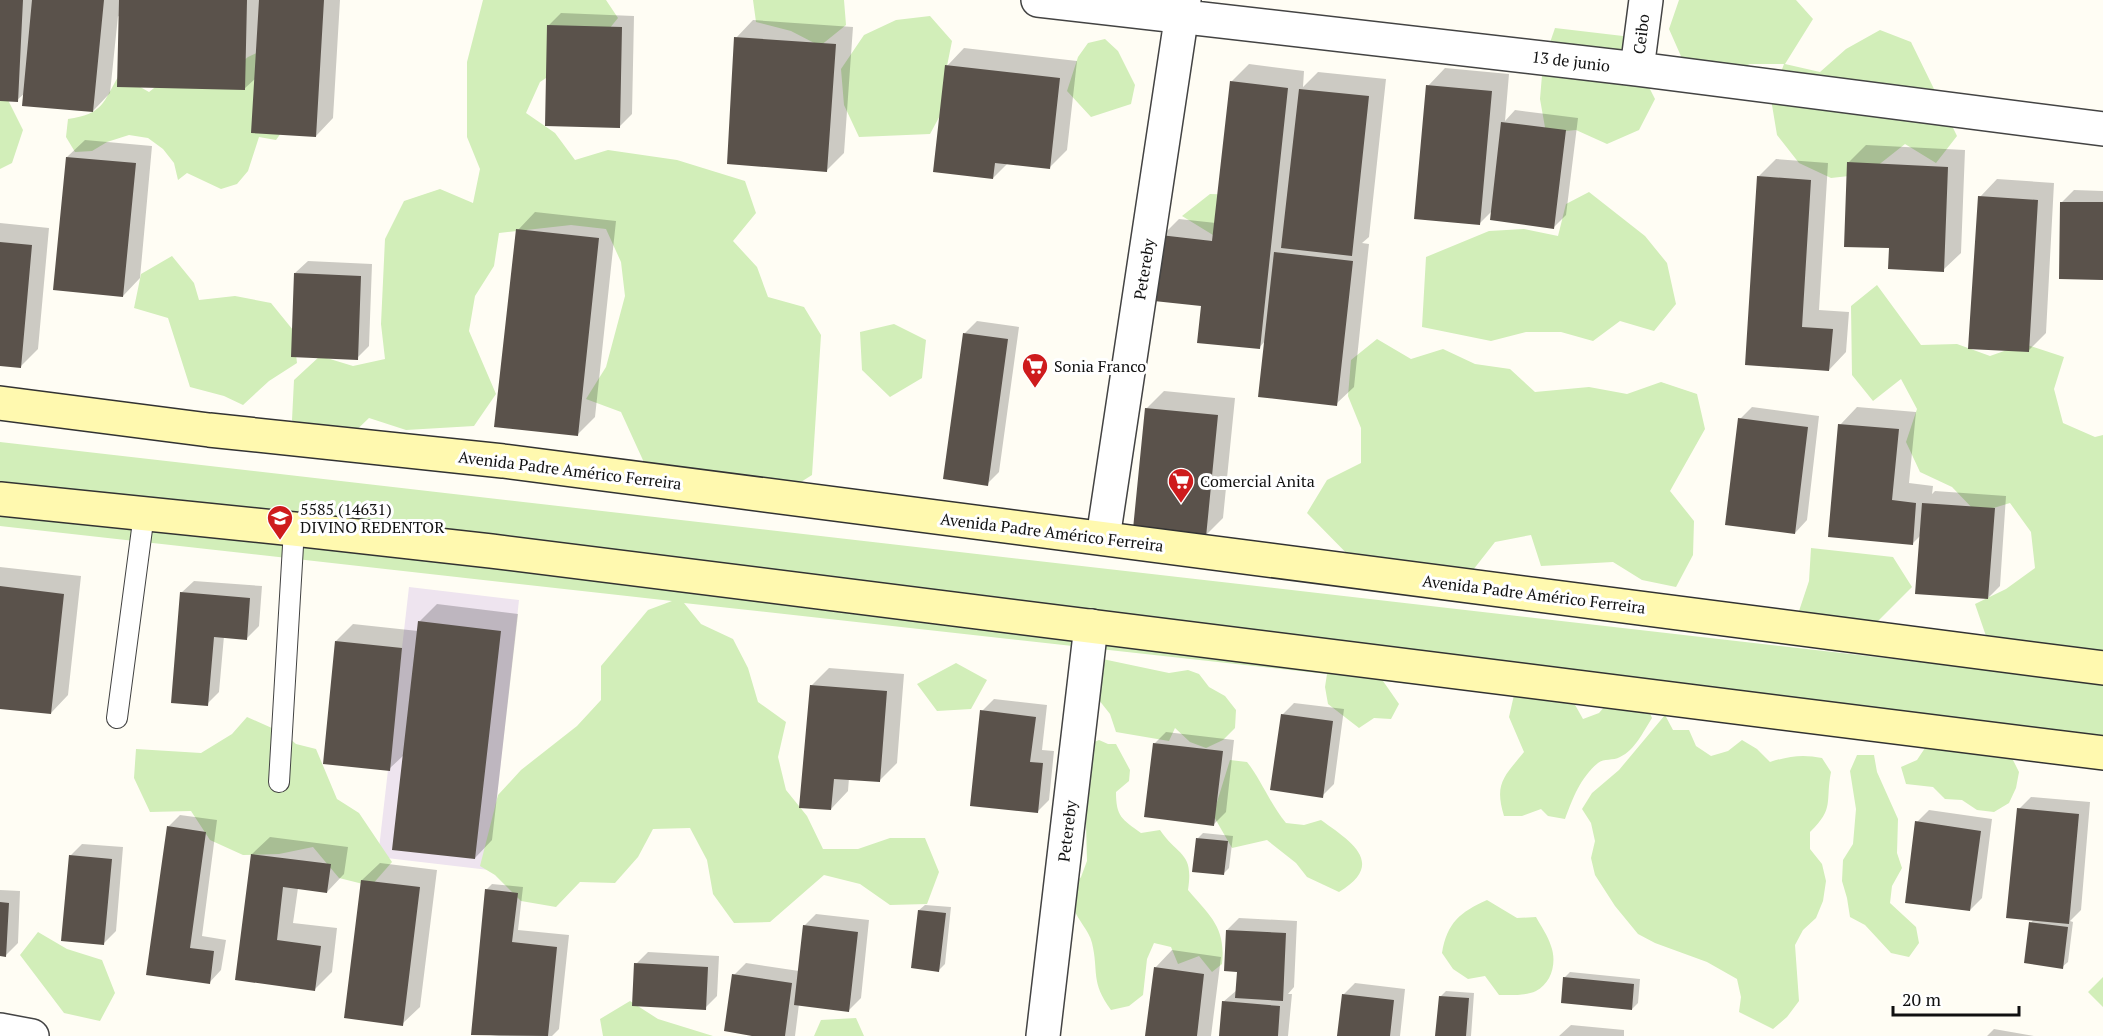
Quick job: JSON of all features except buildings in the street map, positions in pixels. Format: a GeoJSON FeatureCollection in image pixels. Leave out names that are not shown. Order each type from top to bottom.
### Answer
{"type":"FeatureCollection","features":[{"type":"Feature","properties":{"kind":"street","name":"13 de junio"},"geometry":{"type":"LineString","coordinates":[[1038,0],[1183,8],[1637,69],[2103,125]]}},
{"type":"Feature","properties":{"kind":"street","name":"Ceibo"},"geometry":{"type":"LineString","coordinates":[[1637,69],[1646,0]]}},
{"type":"Feature","properties":{"kind":"street","name":"Petereby"},"geometry":{"type":"LineString","coordinates":[[1103,538],[1183,8]]}},
{"type":"Feature","properties":{"kind":"street","name":"Avenida Padre Américo Ferreira"},"geometry":{"type":"LineString","coordinates":[[0,404],[209,430],[503,461],[2103,669]]}},
{"type":"Feature","properties":{"kind":"street"},"geometry":{"type":"LineString","coordinates":[[0,499],[294,529],[2103,753]]}},
{"type":"Feature","properties":{"kind":"street","name":"Petereby"},"geometry":{"type":"LineString","coordinates":[[1043,1036],[1091,626]]}},
{"type":"Feature","properties":{"kind":"street"},"geometry":{"type":"LineString","coordinates":[[0,1030],[32,1036]]}},
{"type":"Feature","properties":{"kind":"lane"},"geometry":{"type":"LineString","coordinates":[[117,718],[144,514]]}},
{"type":"Feature","properties":{"kind":"lane"},"geometry":{"type":"LineString","coordinates":[[279,782],[294,529]]}},
{"type":"Feature","properties":{"kind":"shaded area"},"geometry":{"type":"Polygon","coordinates":[[[409,587],[519,600],[489,870],[378,857],[409,587]]]}},
{"type":"Feature","properties":{"kind":"green space"},"geometry":{"type":"Polygon","coordinates":[[[483,0],[606,0],[618,18],[596,45],[540,82],[526,113],[555,133],[575,160],[608,150],[677,160],[745,181],[756,213],[733,241],[757,267],[768,297],[804,307],[821,335],[812,475],[785,492],[652,480],[621,412],[586,399],[606,367],[625,296],[621,262],[606,229],[571,225],[499,233],[494,266],[475,296],[469,331],[496,394],[474,426],[406,430],[369,418],[343,443],[312,453],[292,420],[294,380],[320,356],[353,366],[385,359],[381,324],[385,239],[404,201],[440,189],[473,203],[480,169],[467,137],[467,62],[483,0]]]}},
{"type":"Feature","properties":{"kind":"green space"},"geometry":{"type":"Polygon","coordinates":[[[753,0],[844,0],[846,25],[820,46],[791,31],[756,22],[753,0]]]}},
{"type":"Feature","properties":{"kind":"green space"},"geometry":{"type":"Polygon","coordinates":[[[1679,0],[1796,0],[1813,19],[1785,64],[1820,72],[1846,49],[1880,30],[1911,42],[1957,136],[1936,163],[1905,144],[1867,174],[1831,178],[1799,163],[1777,135],[1771,99],[1784,64],[1750,64],[1717,77],[1684,63],[1669,29],[1679,0]]]}},
{"type":"Feature","properties":{"kind":"green space"},"geometry":{"type":"Polygon","coordinates":[[[930,16],[952,41],[945,76],[943,110],[930,134],[859,137],[844,105],[841,69],[864,35],[896,20],[930,16]]]}},
{"type":"Feature","properties":{"kind":"green space"},"geometry":{"type":"Polygon","coordinates":[[[1555,28],[1623,36],[1655,99],[1639,130],[1607,144],[1576,130],[1546,133],[1540,99],[1543,63],[1555,28]]]}},
{"type":"Feature","properties":{"kind":"green space"},"geometry":{"type":"Polygon","coordinates":[[[1105,39],[1118,51],[1135,85],[1131,104],[1091,117],[1067,91],[1078,57],[1088,43],[1105,39]]]}},
{"type":"Feature","properties":{"kind":"green space"},"geometry":{"type":"Polygon","coordinates":[[[265,49],[286,126],[276,140],[259,137],[248,171],[237,184],[221,189],[187,173],[178,180],[174,163],[163,149],[148,138],[129,135],[107,142],[92,151],[75,152],[66,137],[68,119],[88,114],[101,106],[119,75],[149,92],[163,81],[234,68],[248,57],[265,49]]]}},
{"type":"Feature","properties":{"kind":"green space"},"geometry":{"type":"Polygon","coordinates":[[[0,98],[7,98],[23,130],[12,163],[0,169],[0,98]]]}},
{"type":"Feature","properties":{"kind":"green space"},"geometry":{"type":"Polygon","coordinates":[[[1589,192],[1645,236],[1667,263],[1676,304],[1654,331],[1620,321],[1593,341],[1561,332],[1526,332],[1491,341],[1422,327],[1426,257],[1489,231],[1524,229],[1558,236],[1566,204],[1589,192]]]}},
{"type":"Feature","properties":{"kind":"green space"},"geometry":{"type":"Polygon","coordinates":[[[1210,194],[1246,195],[1213,235],[1182,216],[1210,194]]]}},
{"type":"Feature","properties":{"kind":"green space"},"geometry":{"type":"Polygon","coordinates":[[[172,256],[194,283],[199,300],[235,296],[271,303],[293,330],[297,363],[269,381],[243,405],[224,396],[190,387],[168,318],[134,308],[141,274],[172,256]]]}},
{"type":"Feature","properties":{"kind":"green space"},"geometry":{"type":"Polygon","coordinates":[[[1877,285],[1921,345],[1957,344],[1990,356],[2024,344],[2064,357],[2054,389],[2063,423],[2095,437],[2103,435],[2103,672],[2009,659],[1986,636],[1975,604],[2006,589],[2035,568],[2031,532],[2010,503],[1977,513],[1952,487],[1920,472],[1906,442],[1917,409],[1901,379],[1873,401],[1852,375],[1851,306],[1877,285]]]}},
{"type":"Feature","properties":{"kind":"green space"},"geometry":{"type":"Polygon","coordinates":[[[894,324],[926,340],[922,378],[890,397],[862,370],[860,332],[894,324]]]}},
{"type":"Feature","properties":{"kind":"green space"},"geometry":{"type":"Polygon","coordinates":[[[1377,339],[1411,359],[1443,349],[1475,364],[1510,369],[1535,392],[1589,387],[1627,394],[1661,382],[1697,394],[1705,429],[1670,491],[1694,521],[1693,555],[1676,587],[1642,580],[1613,562],[1541,566],[1531,535],[1495,542],[1473,570],[1363,570],[1307,513],[1327,480],[1361,463],[1361,428],[1348,396],[1351,360],[1377,339]]]}},
{"type":"Feature","properties":{"kind":"green space"},"geometry":{"type":"Polygon","coordinates":[[[0,442],[2103,683],[2103,761],[2011,756],[2019,772],[2016,788],[2009,803],[1994,812],[1977,810],[1962,800],[1945,799],[1933,787],[1906,784],[1901,767],[1917,760],[1927,745],[1649,711],[1652,718],[1630,750],[1617,758],[1600,761],[1586,775],[1565,819],[1548,816],[1541,809],[1522,816],[1504,816],[1500,796],[1503,781],[1524,752],[1509,717],[1514,695],[1383,681],[1399,704],[1391,719],[1374,718],[1359,728],[1328,704],[1325,687],[1327,674],[684,603],[701,624],[733,639],[748,668],[758,702],[786,722],[778,757],[786,790],[807,816],[823,849],[858,849],[890,838],[925,838],[939,872],[927,904],[890,905],[860,884],[824,875],[770,922],[734,923],[713,894],[707,860],[690,828],[653,829],[638,857],[615,883],[580,882],[556,907],[521,901],[495,875],[480,866],[498,795],[521,770],[577,726],[601,700],[601,666],[648,610],[672,601],[0,526],[0,442]],[[1574,703],[1583,719],[1599,713],[1605,706],[1574,703]]]}},
{"type":"Feature","properties":{"kind":"green space"},"geometry":{"type":"Polygon","coordinates":[[[1811,548],[1893,557],[1912,587],[1864,635],[1826,631],[1799,611],[1809,581],[1811,548]]]}},
{"type":"Feature","properties":{"kind":"green space"},"geometry":{"type":"Polygon","coordinates":[[[1093,657],[1169,673],[1188,670],[1199,674],[1209,687],[1225,696],[1236,710],[1235,728],[1223,740],[1206,748],[1190,742],[1175,728],[1169,741],[1116,732],[1110,714],[1087,685],[1093,657]]]}},
{"type":"Feature","properties":{"kind":"green space"},"geometry":{"type":"Polygon","coordinates":[[[956,663],[987,680],[971,709],[937,711],[917,684],[956,663]]]}},
{"type":"Feature","properties":{"kind":"green space"},"geometry":{"type":"Polygon","coordinates":[[[1665,715],[1673,730],[1689,730],[1696,746],[1711,756],[1728,751],[1742,740],[1757,749],[1770,762],[1796,756],[1822,758],[1831,772],[1826,810],[1810,832],[1810,849],[1822,864],[1826,881],[1823,901],[1816,918],[1803,930],[1795,945],[1799,1001],[1787,1017],[1773,1029],[1739,1012],[1741,997],[1737,979],[1707,962],[1655,943],[1638,934],[1615,906],[1595,875],[1591,858],[1595,841],[1591,823],[1582,809],[1592,793],[1619,770],[1665,715]]]}},
{"type":"Feature","properties":{"kind":"green space"},"geometry":{"type":"Polygon","coordinates":[[[247,717],[283,733],[296,744],[316,749],[337,799],[359,813],[392,862],[371,886],[339,878],[313,847],[279,854],[243,855],[210,840],[191,811],[150,812],[134,778],[136,749],[201,753],[232,734],[247,717]]]}},
{"type":"Feature","properties":{"kind":"green space"},"geometry":{"type":"Polygon","coordinates":[[[1099,740],[1108,744],[1116,744],[1130,770],[1129,781],[1116,792],[1117,807],[1121,817],[1141,833],[1160,830],[1187,861],[1188,890],[1215,923],[1223,951],[1222,964],[1212,972],[1199,956],[1178,964],[1171,947],[1154,943],[1147,959],[1143,995],[1129,1006],[1111,1010],[1100,991],[1092,943],[1074,909],[1071,890],[1081,877],[1087,861],[1086,823],[1092,743],[1099,740]]]}},
{"type":"Feature","properties":{"kind":"green space"},"geometry":{"type":"Polygon","coordinates":[[[1857,755],[1874,755],[1877,772],[1898,819],[1897,853],[1902,868],[1892,886],[1890,903],[1916,927],[1919,943],[1909,957],[1891,953],[1865,925],[1850,917],[1842,881],[1843,860],[1853,844],[1856,809],[1850,771],[1857,755]]]}},
{"type":"Feature","properties":{"kind":"green space"},"geometry":{"type":"Polygon","coordinates":[[[1230,760],[1247,762],[1286,823],[1304,825],[1321,820],[1352,844],[1362,862],[1361,871],[1353,881],[1339,892],[1307,877],[1296,863],[1267,840],[1232,848],[1213,815],[1230,760]]]}},
{"type":"Feature","properties":{"kind":"green space"},"geometry":{"type":"Polygon","coordinates":[[[1487,900],[1517,918],[1536,917],[1550,942],[1553,952],[1552,972],[1546,983],[1536,991],[1499,995],[1485,976],[1468,979],[1453,969],[1442,953],[1447,934],[1456,920],[1469,909],[1487,900]]]}},
{"type":"Feature","properties":{"kind":"green space"},"geometry":{"type":"Polygon","coordinates":[[[38,932],[67,949],[102,960],[115,993],[100,1021],[64,1013],[20,955],[38,932]]]}},
{"type":"Feature","properties":{"kind":"green space"},"geometry":{"type":"Polygon","coordinates":[[[2103,977],[2103,1007],[2088,992],[2103,977]]]}},
{"type":"Feature","properties":{"kind":"green space"},"geometry":{"type":"Polygon","coordinates":[[[630,1001],[658,1019],[713,1036],[603,1036],[600,1019],[630,1001]]]}},
{"type":"Feature","properties":{"kind":"green space"},"geometry":{"type":"Polygon","coordinates":[[[856,1018],[864,1036],[814,1036],[821,1020],[856,1018]]]}},
{"type":"Feature","properties":{"kind":"place","name":"Sonia Franco"},"geometry":{"type":"Point","coordinates":[1035,389]}},
{"type":"Feature","properties":{"kind":"place","name":"Comercial Anita"},"geometry":{"type":"Point","coordinates":[1181,504]}},
{"type":"Feature","properties":{"kind":"place","name":"5585 (14631) DIVINO REDENTOR"},"geometry":{"type":"Point","coordinates":[280,541]}}]}
